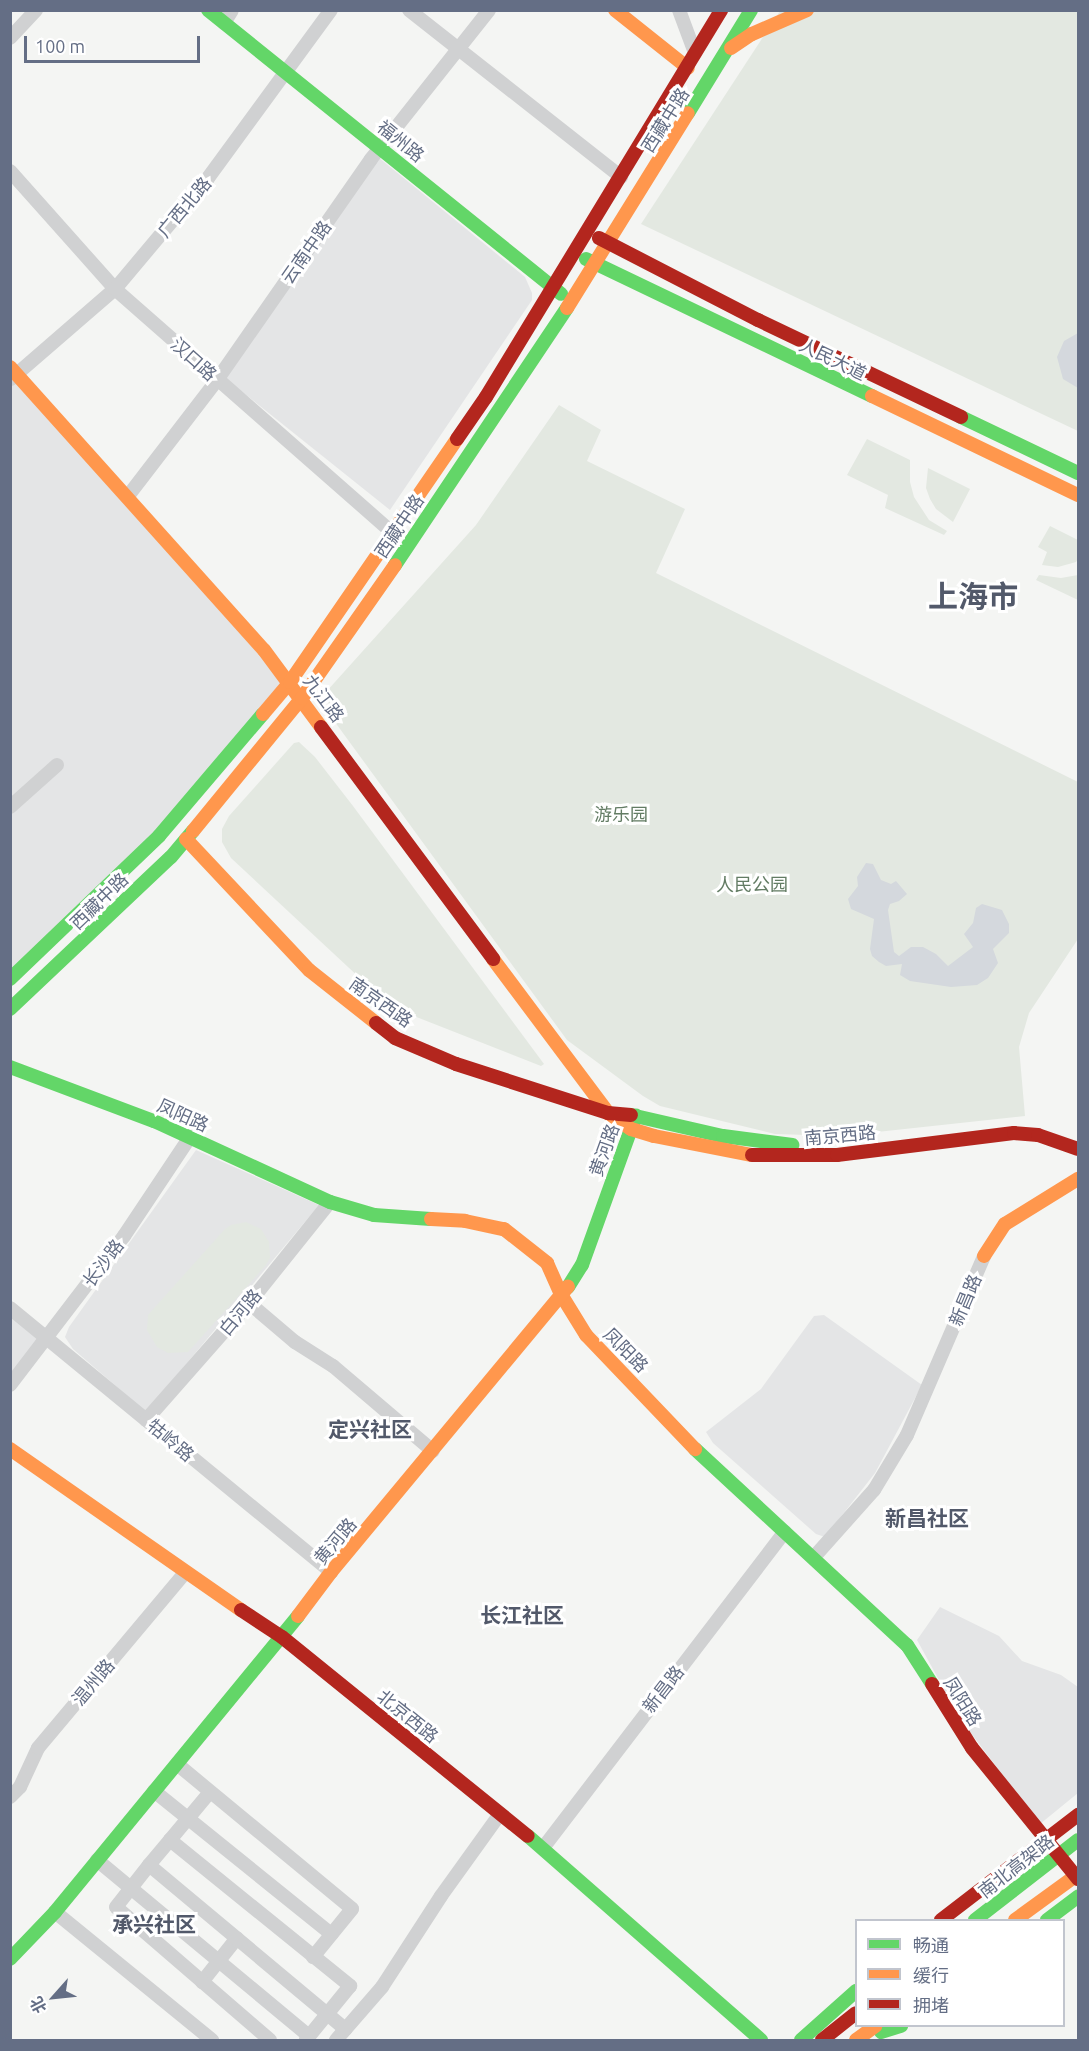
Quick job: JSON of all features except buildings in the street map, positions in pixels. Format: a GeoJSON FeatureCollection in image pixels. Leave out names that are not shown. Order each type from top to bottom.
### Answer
{"type":"FeatureCollection","features":[{"type":"Feature","properties":{"kind":"main road","name":"福州路"},"geometry":{"type":"LineString","coordinates":[[208,10],[570,301]]}},
{"type":"Feature","properties":{"kind":"main road"},"geometry":{"type":"LineString","coordinates":[[615,10],[688,68]]}},
{"type":"Feature","properties":{"kind":"main road","name":"西藏中路"},"geometry":{"type":"LineString","coordinates":[[10,979],[159,836],[290,682],[486,397],[688,68],[721,10]]}},
{"type":"Feature","properties":{"kind":"main road","name":"西藏中路"},"geometry":{"type":"LineString","coordinates":[[10,1009],[171,857],[302,698],[398,561],[596,264],[751,10]]}},
{"type":"Feature","properties":{"kind":"main road"},"geometry":{"type":"LineString","coordinates":[[725,54],[752,34],[807,10]]}},
{"type":"Feature","properties":{"kind":"main road","name":"人民大道"},"geometry":{"type":"LineString","coordinates":[[588,232],[758,320],[1078,473]]}},
{"type":"Feature","properties":{"kind":"main road","name":"人民大道"},"geometry":{"type":"LineString","coordinates":[[574,252],[1078,495]]}},
{"type":"Feature","properties":{"kind":"main road","name":"九江路"},"geometry":{"type":"LineString","coordinates":[[13,373],[128,496],[290,682],[608,1113]]}},
{"type":"Feature","properties":{"kind":"main road","name":"南京西路"},"geometry":{"type":"LineString","coordinates":[[186,839],[309,970],[395,1038],[456,1064],[608,1113],[636,1115],[723,1136],[781,1144],[838,1143],[1014,1121],[1046,1125],[1078,1138]]}},
{"type":"Feature","properties":{"kind":"main road","name":"凤阳路"},"geometry":{"type":"LineString","coordinates":[[10,1067],[154,1121],[330,1202],[374,1215],[465,1221],[504,1229],[547,1263],[562,1296],[586,1335],[681,1431],[701,1456],[814,1557],[906,1645],[972,1749],[1024,1814],[1053,1845],[1078,1880]]}},
{"type":"Feature","properties":{"kind":"main road","name":"九江路"},"geometry":{"type":"LineString","coordinates":[[580,1074],[636,1115]]}},
{"type":"Feature","properties":{"kind":"main road","name":"南京西路"},"geometry":{"type":"LineString","coordinates":[[608,1113],[631,1129],[707,1148],[780,1157],[837,1155],[1014,1133],[1038,1135],[1078,1149]]}},
{"type":"Feature","properties":{"kind":"main road","name":"黄河路"},"geometry":{"type":"LineString","coordinates":[[10,1959],[55,1912],[282,1637],[331,1572],[562,1296],[582,1265],[636,1115]]}},
{"type":"Feature","properties":{"kind":"main road"},"geometry":{"type":"LineString","coordinates":[[984,1256],[1005,1224],[1078,1179]]}},
{"type":"Feature","properties":{"kind":"main road","name":"北京西路"},"geometry":{"type":"LineString","coordinates":[[10,1449],[185,1573],[282,1637],[543,1848],[761,2040]]}},
{"type":"Feature","properties":{"kind":"main road"},"geometry":{"type":"LineString","coordinates":[[932,1919],[954,1898],[1078,1805]]}},
{"type":"Feature","properties":{"kind":"main road"},"geometry":{"type":"LineString","coordinates":[[942,1919],[1078,1815]]}},
{"type":"Feature","properties":{"kind":"main road"},"geometry":{"type":"LineString","coordinates":[[951,1919],[1078,1827]]}},
{"type":"Feature","properties":{"kind":"main road","name":"南北高架路"},"geometry":{"type":"LineString","coordinates":[[976,1919],[1078,1840]]}},
{"type":"Feature","properties":{"kind":"main road"},"geometry":{"type":"LineString","coordinates":[[1016,1919],[1078,1874]]}},
{"type":"Feature","properties":{"kind":"main road"},"geometry":{"type":"LineString","coordinates":[[1023,1919],[1078,1880]]}},
{"type":"Feature","properties":{"kind":"main road"},"geometry":{"type":"LineString","coordinates":[[1036,1919],[1078,1890]]}},
{"type":"Feature","properties":{"kind":"main road"},"geometry":{"type":"LineString","coordinates":[[1048,1919],[1078,1897]]}},
{"type":"Feature","properties":{"kind":"main road"},"geometry":{"type":"LineString","coordinates":[[801,2040],[855,1992]]}},
{"type":"Feature","properties":{"kind":"main road"},"geometry":{"type":"LineString","coordinates":[[822,2040],[855,2014]]}},
{"type":"Feature","properties":{"kind":"main road"},"geometry":{"type":"LineString","coordinates":[[856,2040],[881,2030]]}},
{"type":"Feature","properties":{"kind":"street"},"geometry":{"type":"LineString","coordinates":[[10,38],[36,10]]}},
{"type":"Feature","properties":{"kind":"street"},"geometry":{"type":"LineString","coordinates":[[224,23],[232,10]]}},
{"type":"Feature","properties":{"kind":"street","name":"广西北路"},"geometry":{"type":"LineString","coordinates":[[13,373],[115,289],[208,178],[331,10]]}},
{"type":"Feature","properties":{"kind":"street"},"geometry":{"type":"LineString","coordinates":[[409,10],[621,177]]}},
{"type":"Feature","properties":{"kind":"street","name":"云南中路"},"geometry":{"type":"LineString","coordinates":[[128,496],[217,380],[381,147],[489,10]]}},
{"type":"Feature","properties":{"kind":"street"},"geometry":{"type":"LineString","coordinates":[[679,10],[695,53]]}},
{"type":"Feature","properties":{"kind":"street","name":"汉口路"},"geometry":{"type":"LineString","coordinates":[[10,171],[115,289],[393,533]]}},
{"type":"Feature","properties":{"kind":"street"},"geometry":{"type":"LineString","coordinates":[[10,807],[57,765]]}},
{"type":"Feature","properties":{"kind":"street","name":"长沙路"},"geometry":{"type":"LineString","coordinates":[[10,1384],[124,1236],[190,1137]]}},
{"type":"Feature","properties":{"kind":"street","name":"白河路"},"geometry":{"type":"LineString","coordinates":[[146,1420],[249,1303],[330,1202]]}},
{"type":"Feature","properties":{"kind":"street","name":"新昌路"},"geometry":{"type":"LineString","coordinates":[[814,1557],[874,1490],[908,1435],[984,1256]]}},
{"type":"Feature","properties":{"kind":"street"},"geometry":{"type":"LineString","coordinates":[[249,1303],[295,1342],[333,1366],[433,1451]]}},
{"type":"Feature","properties":{"kind":"street","name":"牯岭路"},"geometry":{"type":"LineString","coordinates":[[10,1308],[48,1336],[331,1572]]}},
{"type":"Feature","properties":{"kind":"street","name":"新昌路"},"geometry":{"type":"LineString","coordinates":[[543,1848],[785,1532]]}},
{"type":"Feature","properties":{"kind":"street","name":"温州路"},"geometry":{"type":"LineString","coordinates":[[10,1797],[20,1787],[38,1748],[185,1573]]}},
{"type":"Feature","properties":{"kind":"street"},"geometry":{"type":"LineString","coordinates":[[177,1764],[352,1909],[313,1957]]}},
{"type":"Feature","properties":{"kind":"street"},"geometry":{"type":"LineString","coordinates":[[154,1791],[331,1934]]}},
{"type":"Feature","properties":{"kind":"street"},"geometry":{"type":"LineString","coordinates":[[210,1792],[130,1887],[116,1907],[270,2040]]}},
{"type":"Feature","properties":{"kind":"street"},"geometry":{"type":"LineString","coordinates":[[336,2040],[369,2002],[500,1814]]}},
{"type":"Feature","properties":{"kind":"street"},"geometry":{"type":"LineString","coordinates":[[170,1840],[369,2002]]}},
{"type":"Feature","properties":{"kind":"street"},"geometry":{"type":"LineString","coordinates":[[98,1860],[307,2038],[350,1986]]}},
{"type":"Feature","properties":{"kind":"street"},"geometry":{"type":"LineString","coordinates":[[149,1865],[328,2013],[345,2030]]}},
{"type":"Feature","properties":{"kind":"street"},"geometry":{"type":"LineString","coordinates":[[55,1912],[212,2040]]}},
{"type":"Feature","properties":{"kind":"street"},"geometry":{"type":"LineString","coordinates":[[202,1982],[237,1938]]}},
{"type":"Feature","properties":{"kind":"shaded area"},"geometry":{"type":"Polygon","coordinates":[[[378,157],[525,277],[532,293],[532,300],[390,510],[225,378],[378,157]]]}},
{"type":"Feature","properties":{"kind":"shaded area"},"geometry":{"type":"Polygon","coordinates":[[[1078,333],[1078,388],[1063,379],[1057,357],[1064,341],[1078,333]]]}},
{"type":"Feature","properties":{"kind":"shaded area"},"geometry":{"type":"Polygon","coordinates":[[[11,367],[290,682],[159,836],[11,978],[11,367]]]}},
{"type":"Feature","properties":{"kind":"shaded area"},"geometry":{"type":"Polygon","coordinates":[[[866,863],[873,864],[881,880],[891,884],[896,881],[907,894],[899,901],[890,904],[888,910],[894,952],[899,956],[911,947],[923,947],[936,954],[948,966],[973,947],[964,934],[973,923],[976,908],[982,904],[1002,910],[1009,924],[1009,933],[993,949],[998,963],[988,978],[977,985],[951,987],[910,981],[900,975],[902,964],[886,966],[872,956],[870,949],[874,919],[851,909],[848,899],[858,886],[857,877],[866,863]]]}},
{"type":"Feature","properties":{"kind":"shaded area"},"geometry":{"type":"Polygon","coordinates":[[[196,1150],[319,1205],[146,1412],[73,1349],[65,1337],[69,1327],[196,1150]]]}},
{"type":"Feature","properties":{"kind":"shaded area"},"geometry":{"type":"Polygon","coordinates":[[[11,1311],[46,1337],[11,1380],[11,1311]]]}},
{"type":"Feature","properties":{"kind":"shaded area"},"geometry":{"type":"Polygon","coordinates":[[[824,1315],[922,1385],[875,1473],[825,1537],[816,1534],[713,1443],[706,1432],[761,1389],[814,1316],[824,1315]]]}},
{"type":"Feature","properties":{"kind":"shaded area"},"geometry":{"type":"Polygon","coordinates":[[[940,1607],[999,1636],[1022,1661],[1061,1675],[1078,1687],[1078,1793],[1040,1824],[961,1720],[917,1640],[940,1607]]]}},
{"type":"Feature","properties":{"kind":"green space"},"geometry":{"type":"Polygon","coordinates":[[[780,11],[1078,11],[1078,431],[641,224],[780,11]]]}},
{"type":"Feature","properties":{"kind":"green space","name":"人民公园"},"geometry":{"type":"Polygon","coordinates":[[[559,405],[601,430],[587,461],[685,509],[656,573],[1078,782],[1078,939],[1029,1013],[1019,1047],[1025,1116],[840,1136],[775,1134],[660,1106],[567,1040],[332,718],[326,692],[476,525],[559,405]]]}},
{"type":"Feature","properties":{"kind":"green space"},"geometry":{"type":"Polygon","coordinates":[[[867,439],[910,460],[910,482],[914,497],[929,520],[947,531],[944,535],[885,508],[888,495],[847,475],[867,439]]]}},
{"type":"Feature","properties":{"kind":"green space"},"geometry":{"type":"Polygon","coordinates":[[[928,468],[970,489],[953,522],[936,509],[930,499],[926,488],[928,468]]]}},
{"type":"Feature","properties":{"kind":"green space"},"geometry":{"type":"Polygon","coordinates":[[[1050,526],[1078,540],[1076,562],[1058,567],[1042,565],[1047,552],[1038,547],[1050,526]]]}},
{"type":"Feature","properties":{"kind":"green space"},"geometry":{"type":"Polygon","coordinates":[[[1039,575],[1061,578],[1078,575],[1078,600],[1036,580],[1039,575]]]}},
{"type":"Feature","properties":{"kind":"green space"},"geometry":{"type":"Polygon","coordinates":[[[299,742],[315,757],[353,806],[544,1064],[541,1066],[391,1007],[231,858],[222,842],[222,829],[229,816],[294,743],[299,742]]]}},
{"type":"Feature","properties":{"kind":"green space"},"geometry":{"type":"Polygon","coordinates":[[[246,1222],[261,1229],[269,1242],[270,1258],[266,1265],[188,1352],[168,1353],[157,1347],[147,1330],[148,1315],[225,1229],[231,1225],[246,1222]]]}},
{"type":"Feature","properties":{"kind":"traffic: fast"},"geometry":{"type":"LineString","coordinates":[[208,10],[561,294]]}},
{"type":"Feature","properties":{"kind":"traffic: fast"},"geometry":{"type":"LineString","coordinates":[[688,113],[751,10]]}},
{"type":"Feature","properties":{"kind":"traffic: fast"},"geometry":{"type":"LineString","coordinates":[[586,259],[872,396]]}},
{"type":"Feature","properties":{"kind":"traffic: fast"},"geometry":{"type":"LineString","coordinates":[[395,565],[567,308]]}},
{"type":"Feature","properties":{"kind":"traffic: fast"},"geometry":{"type":"LineString","coordinates":[[961,417],[1078,473]]}},
{"type":"Feature","properties":{"kind":"traffic: fast"},"geometry":{"type":"LineString","coordinates":[[10,979],[159,836],[263,714]]}},
{"type":"Feature","properties":{"kind":"traffic: fast"},"geometry":{"type":"LineString","coordinates":[[10,1009],[171,857],[193,831]]}},
{"type":"Feature","properties":{"kind":"traffic: fast"},"geometry":{"type":"LineString","coordinates":[[10,1067],[154,1121],[330,1202],[374,1215],[431,1219]]}},
{"type":"Feature","properties":{"kind":"traffic: fast"},"geometry":{"type":"LineString","coordinates":[[631,1115],[723,1136],[792,1145]]}},
{"type":"Feature","properties":{"kind":"traffic: fast"},"geometry":{"type":"LineString","coordinates":[[568,1287],[582,1265],[636,1115]]}},
{"type":"Feature","properties":{"kind":"traffic: fast"},"geometry":{"type":"LineString","coordinates":[[695,1449],[907,1645],[932,1684]]}},
{"type":"Feature","properties":{"kind":"traffic: fast"},"geometry":{"type":"LineString","coordinates":[[10,1959],[55,1912],[298,1616]]}},
{"type":"Feature","properties":{"kind":"traffic: fast"},"geometry":{"type":"LineString","coordinates":[[528,1836],[761,2040]]}},
{"type":"Feature","properties":{"kind":"traffic: fast"},"geometry":{"type":"LineString","coordinates":[[976,1919],[1078,1840]]}},
{"type":"Feature","properties":{"kind":"traffic: fast"},"geometry":{"type":"LineString","coordinates":[[1048,1919],[1078,1897]]}},
{"type":"Feature","properties":{"kind":"traffic: fast"},"geometry":{"type":"LineString","coordinates":[[801,2040],[855,1992]]}},
{"type":"Feature","properties":{"kind":"traffic: fast"},"geometry":{"type":"LineString","coordinates":[[881,2032],[898,2027]]}},
{"type":"Feature","properties":{"kind":"traffic: slow"},"geometry":{"type":"LineString","coordinates":[[615,10],[688,68]]}},
{"type":"Feature","properties":{"kind":"traffic: slow"},"geometry":{"type":"LineString","coordinates":[[731,48],[752,34],[807,10]]}},
{"type":"Feature","properties":{"kind":"traffic: slow"},"geometry":{"type":"LineString","coordinates":[[567,308],[688,113]]}},
{"type":"Feature","properties":{"kind":"traffic: slow"},"geometry":{"type":"LineString","coordinates":[[10,367],[264,650],[321,727]]}},
{"type":"Feature","properties":{"kind":"traffic: slow"},"geometry":{"type":"LineString","coordinates":[[872,396],[1078,495]]}},
{"type":"Feature","properties":{"kind":"traffic: slow"},"geometry":{"type":"LineString","coordinates":[[263,714],[290,682],[457,439]]}},
{"type":"Feature","properties":{"kind":"traffic: slow"},"geometry":{"type":"LineString","coordinates":[[193,831],[302,698],[395,565]]}},
{"type":"Feature","properties":{"kind":"traffic: slow"},"geometry":{"type":"LineString","coordinates":[[186,839],[309,970],[376,1023]]}},
{"type":"Feature","properties":{"kind":"traffic: slow"},"geometry":{"type":"LineString","coordinates":[[493,959],[608,1113],[631,1129],[654,1136],[752,1155]]}},
{"type":"Feature","properties":{"kind":"traffic: slow"},"geometry":{"type":"LineString","coordinates":[[984,1256],[1005,1224],[1078,1179]]}},
{"type":"Feature","properties":{"kind":"traffic: slow"},"geometry":{"type":"LineString","coordinates":[[431,1219],[465,1221],[504,1229],[547,1263],[562,1296],[586,1335],[695,1449]]}},
{"type":"Feature","properties":{"kind":"traffic: slow"},"geometry":{"type":"LineString","coordinates":[[298,1616],[331,1572],[568,1287]]}},
{"type":"Feature","properties":{"kind":"traffic: slow"},"geometry":{"type":"LineString","coordinates":[[10,1449],[241,1610]]}},
{"type":"Feature","properties":{"kind":"traffic: slow"},"geometry":{"type":"LineString","coordinates":[[1016,1919],[1078,1874]]}},
{"type":"Feature","properties":{"kind":"traffic: slow"},"geometry":{"type":"LineString","coordinates":[[856,2040],[874,2027]]}},
{"type":"Feature","properties":{"kind":"traffic: jam"},"geometry":{"type":"LineString","coordinates":[[457,439],[486,397],[721,10]]}},
{"type":"Feature","properties":{"kind":"traffic: jam"},"geometry":{"type":"LineString","coordinates":[[599,238],[758,320],[961,417]]}},
{"type":"Feature","properties":{"kind":"traffic: jam"},"geometry":{"type":"LineString","coordinates":[[321,727],[493,959]]}},
{"type":"Feature","properties":{"kind":"traffic: jam"},"geometry":{"type":"LineString","coordinates":[[376,1023],[395,1038],[456,1064],[608,1113],[631,1115]]}},
{"type":"Feature","properties":{"kind":"traffic: jam"},"geometry":{"type":"LineString","coordinates":[[752,1155],[837,1155],[1014,1133],[1038,1135],[1078,1149]]}},
{"type":"Feature","properties":{"kind":"traffic: jam"},"geometry":{"type":"LineString","coordinates":[[241,1610],[282,1637],[528,1836]]}},
{"type":"Feature","properties":{"kind":"traffic: jam"},"geometry":{"type":"LineString","coordinates":[[932,1684],[972,1748],[1078,1879]]}},
{"type":"Feature","properties":{"kind":"traffic: jam"},"geometry":{"type":"LineString","coordinates":[[942,1919],[1078,1815]]}},
{"type":"Feature","properties":{"kind":"traffic: jam"},"geometry":{"type":"LineString","coordinates":[[822,2040],[855,2014]]}},
{"type":"Feature","properties":{"kind":"district","name":"上海市"},"geometry":{"type":"Point","coordinates":[973,596]}},
{"type":"Feature","properties":{"kind":"district","name":"定兴社区"},"geometry":{"type":"Point","coordinates":[370,1429]}},
{"type":"Feature","properties":{"kind":"district","name":"新昌社区"},"geometry":{"type":"Point","coordinates":[927,1518]}},
{"type":"Feature","properties":{"kind":"district","name":"长江社区"},"geometry":{"type":"Point","coordinates":[522,1615]}},
{"type":"Feature","properties":{"kind":"district","name":"承兴社区"},"geometry":{"type":"Point","coordinates":[154,1924]}},
{"type":"Feature","properties":{"kind":"park label","name":"游乐园"},"geometry":{"type":"Point","coordinates":[621,814]}}]}
